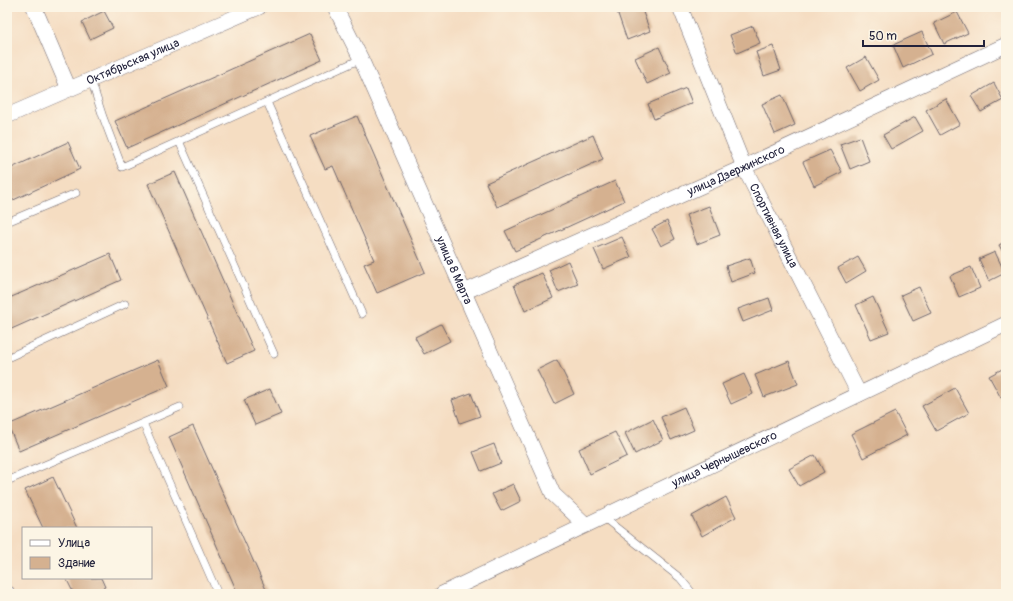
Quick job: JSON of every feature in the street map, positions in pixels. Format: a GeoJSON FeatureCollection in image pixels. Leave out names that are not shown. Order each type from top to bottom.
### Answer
{"type":"FeatureCollection","features":[{"type":"Feature","properties":{"kind":"street"},"geometry":{"type":"LineString","coordinates":[[34,7],[69,89]]}},
{"type":"Feature","properties":{"kind":"street","name":"Октябрьская улица"},"geometry":{"type":"LineString","coordinates":[[7,116],[259,7]]}},
{"type":"Feature","properties":{"kind":"street","name":"улица 8 Марта"},"geometry":{"type":"LineString","coordinates":[[335,7],[361,60],[553,494],[586,525]]}},
{"type":"Feature","properties":{"kind":"street","name":"Спортивная улица"},"geometry":{"type":"LineString","coordinates":[[680,7],[744,167],[859,394]]}},
{"type":"Feature","properties":{"kind":"street","name":"улица Дзержинского"},"geometry":{"type":"LineString","coordinates":[[464,292],[744,167],[1006,45]]}},
{"type":"Feature","properties":{"kind":"street","name":"улица Чернышевского"},"geometry":{"type":"LineString","coordinates":[[442,594],[1006,324]]}},
{"type":"Feature","properties":{"kind":"lane"},"geometry":{"type":"LineString","coordinates":[[91,80],[122,167],[361,60]]}},
{"type":"Feature","properties":{"kind":"lane"},"geometry":{"type":"LineString","coordinates":[[267,102],[362,314]]}},
{"type":"Feature","properties":{"kind":"lane"},"geometry":{"type":"LineString","coordinates":[[179,142],[274,354]]}},
{"type":"Feature","properties":{"kind":"lane"},"geometry":{"type":"LineString","coordinates":[[7,222],[76,193]]}},
{"type":"Feature","properties":{"kind":"lane"},"geometry":{"type":"LineString","coordinates":[[7,358],[125,304]]}},
{"type":"Feature","properties":{"kind":"lane"},"geometry":{"type":"LineString","coordinates":[[7,481],[180,407]]}},
{"type":"Feature","properties":{"kind":"lane"},"geometry":{"type":"LineString","coordinates":[[143,423],[218,594]]}},
{"type":"Feature","properties":{"kind":"lane"},"geometry":{"type":"LineString","coordinates":[[603,516],[680,578],[693,594]]}},
{"type":"Feature","properties":{"kind":"building"},"geometry":{"type":"Polygon","coordinates":[[[628,7],[641,7],[650,31],[627,40],[617,11],[628,7]]]}},
{"type":"Feature","properties":{"kind":"building"},"geometry":{"type":"Polygon","coordinates":[[[104,11],[113,28],[90,39],[82,22],[104,11]]]}},
{"type":"Feature","properties":{"kind":"building"},"geometry":{"type":"Polygon","coordinates":[[[957,12],[968,33],[944,44],[934,23],[957,12]]]}},
{"type":"Feature","properties":{"kind":"building"},"geometry":{"type":"Polygon","coordinates":[[[753,26],[760,43],[737,53],[730,35],[753,26]]]}},
{"type":"Feature","properties":{"kind":"building"},"geometry":{"type":"Polygon","coordinates":[[[922,32],[932,54],[903,68],[893,45],[922,32]]]}},
{"type":"Feature","properties":{"kind":"building"},"geometry":{"type":"Polygon","coordinates":[[[310,34],[322,60],[127,148],[115,121],[310,34]]]}},
{"type":"Feature","properties":{"kind":"building"},"geometry":{"type":"Polygon","coordinates":[[[773,46],[781,70],[764,76],[756,52],[773,46]]]}},
{"type":"Feature","properties":{"kind":"building"},"geometry":{"type":"Polygon","coordinates":[[[659,47],[671,73],[647,84],[635,58],[659,47]]]}},
{"type":"Feature","properties":{"kind":"building"},"geometry":{"type":"Polygon","coordinates":[[[866,57],[879,80],[860,91],[847,68],[866,57]]]}},
{"type":"Feature","properties":{"kind":"building"},"geometry":{"type":"Polygon","coordinates":[[[994,83],[1003,100],[981,112],[971,96],[994,83]]]}},
{"type":"Feature","properties":{"kind":"building"},"geometry":{"type":"Polygon","coordinates":[[[686,88],[692,103],[654,119],[648,104],[686,88]]]}},
{"type":"Feature","properties":{"kind":"building"},"geometry":{"type":"Polygon","coordinates":[[[782,95],[795,125],[775,134],[762,104],[782,95]]]}},
{"type":"Feature","properties":{"kind":"building"},"geometry":{"type":"Polygon","coordinates":[[[946,99],[960,124],[940,135],[926,110],[946,99]]]}},
{"type":"Feature","properties":{"kind":"building"},"geometry":{"type":"Polygon","coordinates":[[[357,116],[425,272],[377,293],[364,264],[374,260],[333,166],[325,169],[310,136],[357,116]]]}},
{"type":"Feature","properties":{"kind":"building"},"geometry":{"type":"Polygon","coordinates":[[[915,117],[923,131],[891,149],[883,135],[915,117]]]}},
{"type":"Feature","properties":{"kind":"building"},"geometry":{"type":"Polygon","coordinates":[[[593,135],[603,159],[497,207],[486,183],[593,135]]]}},
{"type":"Feature","properties":{"kind":"building"},"geometry":{"type":"Polygon","coordinates":[[[860,137],[869,161],[850,169],[840,144],[860,137]]]}},
{"type":"Feature","properties":{"kind":"building"},"geometry":{"type":"Polygon","coordinates":[[[68,142],[80,169],[7,203],[7,170],[68,142]]]}},
{"type":"Feature","properties":{"kind":"building"},"geometry":{"type":"Polygon","coordinates":[[[830,150],[842,172],[814,186],[803,162],[830,150]]]}},
{"type":"Feature","properties":{"kind":"building"},"geometry":{"type":"Polygon","coordinates":[[[175,172],[254,351],[227,363],[148,184],[175,172]]]}},
{"type":"Feature","properties":{"kind":"building"},"geometry":{"type":"Polygon","coordinates":[[[615,181],[624,201],[515,251],[505,231],[615,181]]]}},
{"type":"Feature","properties":{"kind":"building"},"geometry":{"type":"Polygon","coordinates":[[[709,206],[720,235],[697,244],[686,215],[709,206]]]}},
{"type":"Feature","properties":{"kind":"building"},"geometry":{"type":"Polygon","coordinates":[[[667,221],[675,239],[661,246],[652,229],[667,221]]]}},
{"type":"Feature","properties":{"kind":"building"},"geometry":{"type":"Polygon","coordinates":[[[622,237],[631,257],[603,269],[594,249],[622,237]]]}},
{"type":"Feature","properties":{"kind":"building"},"geometry":{"type":"Polygon","coordinates":[[[1006,241],[1006,258],[999,245],[1006,241]]]}},
{"type":"Feature","properties":{"kind":"building"},"geometry":{"type":"Polygon","coordinates":[[[995,252],[1005,273],[989,281],[979,259],[995,252]]]}},
{"type":"Feature","properties":{"kind":"building"},"geometry":{"type":"Polygon","coordinates":[[[110,254],[121,280],[7,331],[7,299],[110,254]]]}},
{"type":"Feature","properties":{"kind":"building"},"geometry":{"type":"Polygon","coordinates":[[[858,257],[866,271],[846,283],[838,268],[858,257]]]}},
{"type":"Feature","properties":{"kind":"building"},"geometry":{"type":"Polygon","coordinates":[[[750,258],[755,273],[731,282],[726,266],[750,258]]]}},
{"type":"Feature","properties":{"kind":"building"},"geometry":{"type":"Polygon","coordinates":[[[568,261],[578,284],[558,292],[549,270],[568,261]]]}},
{"type":"Feature","properties":{"kind":"building"},"geometry":{"type":"Polygon","coordinates":[[[971,267],[980,288],[959,297],[950,276],[971,267]]]}},
{"type":"Feature","properties":{"kind":"building"},"geometry":{"type":"Polygon","coordinates":[[[542,273],[553,298],[525,311],[514,285],[542,273]]]}},
{"type":"Feature","properties":{"kind":"building"},"geometry":{"type":"Polygon","coordinates":[[[919,287],[931,313],[913,321],[901,295],[919,287]]]}},
{"type":"Feature","properties":{"kind":"building"},"geometry":{"type":"Polygon","coordinates":[[[873,297],[889,332],[871,339],[856,305],[873,297]]]}},
{"type":"Feature","properties":{"kind":"building"},"geometry":{"type":"Polygon","coordinates":[[[769,298],[773,310],[743,322],[738,309],[769,298]]]}},
{"type":"Feature","properties":{"kind":"building"},"geometry":{"type":"Polygon","coordinates":[[[441,324],[450,341],[424,354],[415,337],[441,324]]]}},
{"type":"Feature","properties":{"kind":"building"},"geometry":{"type":"Polygon","coordinates":[[[158,360],[169,386],[19,451],[8,425],[158,360]]]}},
{"type":"Feature","properties":{"kind":"building"},"geometry":{"type":"Polygon","coordinates":[[[557,360],[574,394],[554,404],[537,370],[557,360]]]}},
{"type":"Feature","properties":{"kind":"building"},"geometry":{"type":"Polygon","coordinates":[[[789,361],[798,384],[764,397],[755,375],[789,361]]]}},
{"type":"Feature","properties":{"kind":"building"},"geometry":{"type":"Polygon","coordinates":[[[1006,367],[1006,395],[1001,398],[989,376],[1006,367]]]}},
{"type":"Feature","properties":{"kind":"building"},"geometry":{"type":"Polygon","coordinates":[[[744,374],[753,394],[731,404],[722,384],[744,374]]]}},
{"type":"Feature","properties":{"kind":"building"},"geometry":{"type":"Polygon","coordinates":[[[955,388],[969,413],[936,431],[922,406],[955,388]]]}},
{"type":"Feature","properties":{"kind":"building"},"geometry":{"type":"Polygon","coordinates":[[[270,389],[281,414],[255,425],[244,400],[270,389]]]}},
{"type":"Feature","properties":{"kind":"building"},"geometry":{"type":"Polygon","coordinates":[[[471,393],[480,416],[460,423],[452,400],[471,393]]]}},
{"type":"Feature","properties":{"kind":"building"},"geometry":{"type":"Polygon","coordinates":[[[684,407],[694,430],[671,440],[661,417],[684,407]]]}},
{"type":"Feature","properties":{"kind":"building"},"geometry":{"type":"Polygon","coordinates":[[[895,412],[907,435],[863,458],[851,434],[895,412]]]}},
{"type":"Feature","properties":{"kind":"building"},"geometry":{"type":"Polygon","coordinates":[[[653,419],[663,440],[635,454],[625,433],[653,419]]]}},
{"type":"Feature","properties":{"kind":"building"},"geometry":{"type":"Polygon","coordinates":[[[193,426],[268,594],[238,594],[169,437],[193,426]]]}},
{"type":"Feature","properties":{"kind":"building"},"geometry":{"type":"Polygon","coordinates":[[[615,432],[627,456],[590,474],[579,449],[615,432]]]}},
{"type":"Feature","properties":{"kind":"building"},"geometry":{"type":"Polygon","coordinates":[[[494,444],[501,463],[481,471],[473,452],[494,444]]]}},
{"type":"Feature","properties":{"kind":"building"},"geometry":{"type":"Polygon","coordinates":[[[815,455],[824,472],[799,486],[789,469],[815,455]]]}},
{"type":"Feature","properties":{"kind":"building"},"geometry":{"type":"Polygon","coordinates":[[[53,477],[77,527],[43,527],[25,490],[53,477]]]}},
{"type":"Feature","properties":{"kind":"building"},"geometry":{"type":"Polygon","coordinates":[[[513,484],[521,501],[501,511],[492,494],[513,484]]]}},
{"type":"Feature","properties":{"kind":"building"},"geometry":{"type":"Polygon","coordinates":[[[726,497],[736,517],[702,536],[692,516],[726,497]]]}},
{"type":"Feature","properties":{"kind":"building"},"geometry":{"type":"Polygon","coordinates":[[[66,579],[101,579],[105,587],[89,594],[74,594],[66,579]]]}}]}
